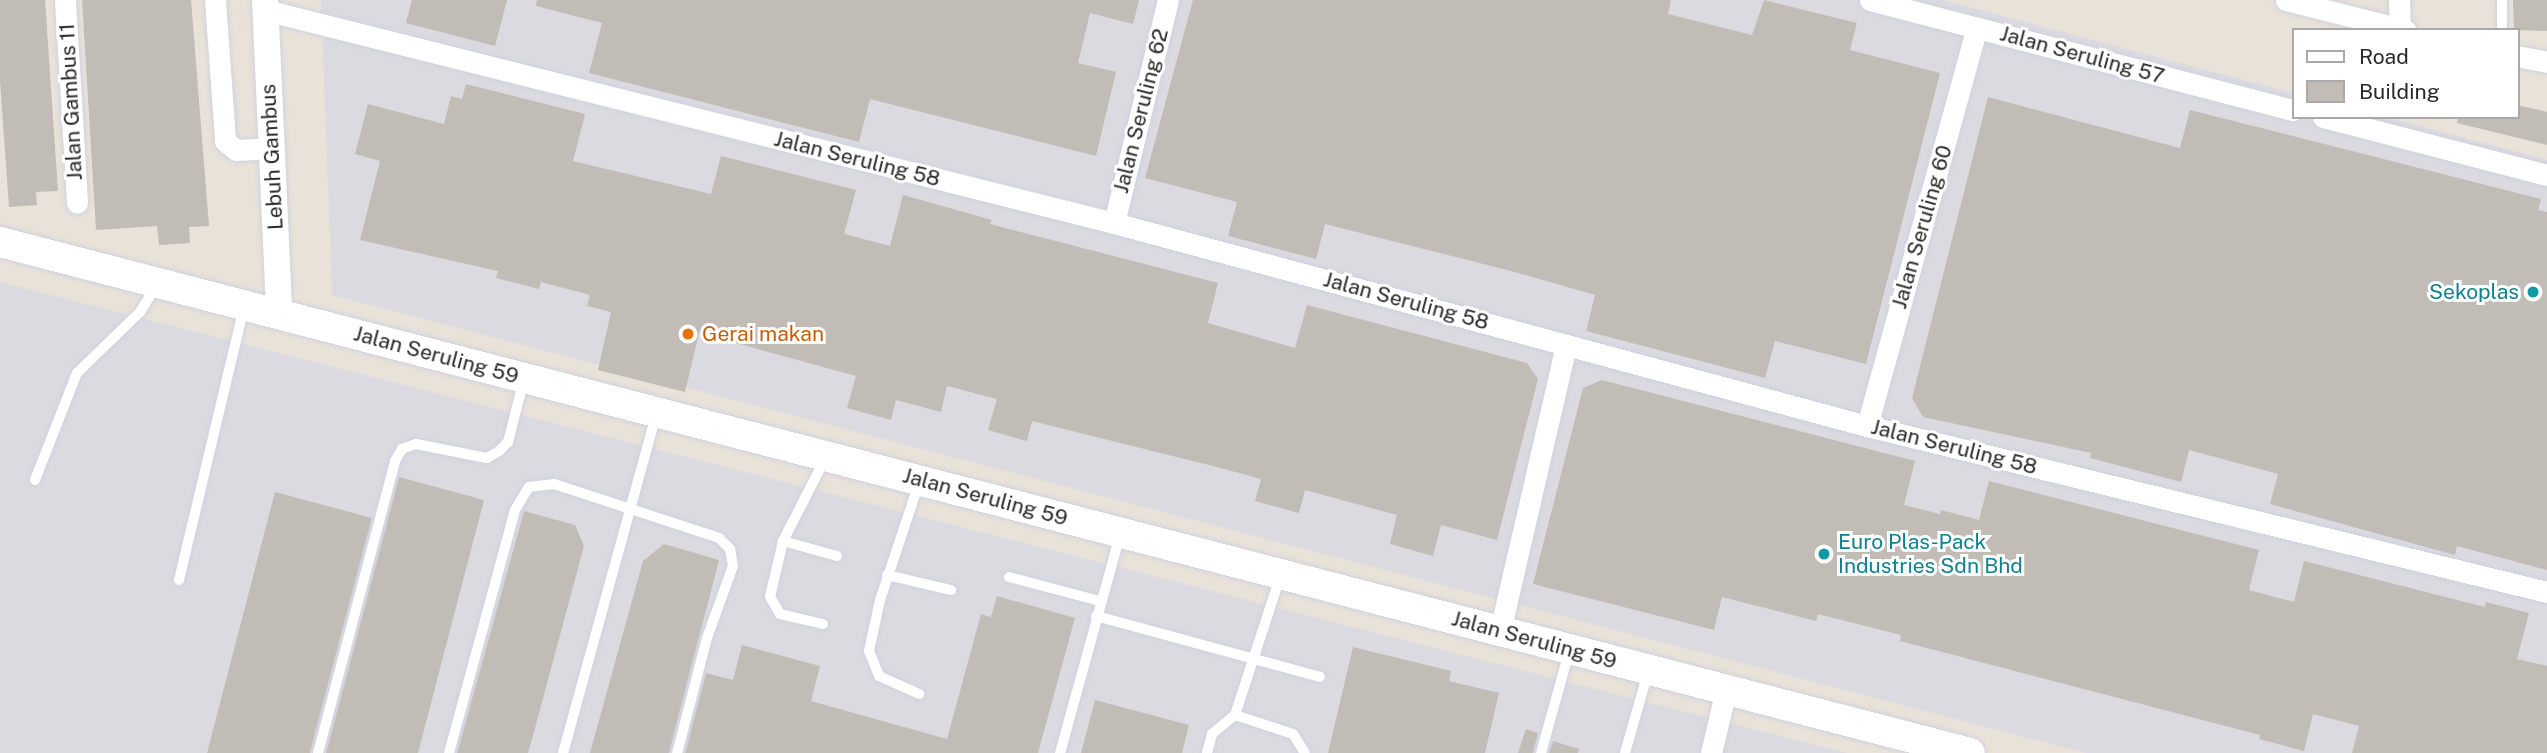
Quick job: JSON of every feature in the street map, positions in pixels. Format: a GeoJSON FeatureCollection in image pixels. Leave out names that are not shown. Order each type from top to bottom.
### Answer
{"type":"FeatureCollection","features":[{"type":"Feature","properties":{"kind":"main road","name":"Jalan Seruling 59"},"geometry":{"type":"LineString","coordinates":[[0,242],[1970,753]]}},
{"type":"Feature","properties":{"kind":"street","name":"Jalan Gambus 11"},"geometry":{"type":"LineString","coordinates":[[65,0],[77,203]]}},
{"type":"Feature","properties":{"kind":"street"},"geometry":{"type":"LineString","coordinates":[[215,0],[225,141],[236,150],[271,148]]}},
{"type":"Feature","properties":{"kind":"street","name":"Jalan Seruling 62"},"geometry":{"type":"LineString","coordinates":[[1114,223],[1168,0]]}},
{"type":"Feature","properties":{"kind":"street","name":"Jalan Seruling 57"},"geometry":{"type":"LineString","coordinates":[[1870,0],[2292,110]]}},
{"type":"Feature","properties":{"kind":"street"},"geometry":{"type":"LineString","coordinates":[[2286,0],[2314,3],[2400,28]]}},
{"type":"Feature","properties":{"kind":"street"},"geometry":{"type":"LineString","coordinates":[[2399,0],[2403,28]]}},
{"type":"Feature","properties":{"kind":"street","name":"Lebuh Gambus"},"geometry":{"type":"LineString","coordinates":[[265,5],[279,314]]}},
{"type":"Feature","properties":{"kind":"street","name":"Jalan Seruling 58"},"geometry":{"type":"LineString","coordinates":[[265,5],[1114,223],[1867,426],[2547,592]]}},
{"type":"Feature","properties":{"kind":"street","name":"Jalan Seruling 60"},"geometry":{"type":"LineString","coordinates":[[1867,426],[1977,27]]}},
{"type":"Feature","properties":{"kind":"street"},"geometry":{"type":"LineString","coordinates":[[2519,55],[2547,62]]}},
{"type":"Feature","properties":{"kind":"street"},"geometry":{"type":"LineString","coordinates":[[2331,119],[2547,175]]}},
{"type":"Feature","properties":{"kind":"street"},"geometry":{"type":"LineString","coordinates":[[1500,631],[1566,345]]}},
{"type":"Feature","properties":{"kind":"street"},"geometry":{"type":"LineString","coordinates":[[1711,753],[1726,690]]}},
{"type":"Feature","properties":{"kind":"lane"},"geometry":{"type":"LineString","coordinates":[[2502,0],[2502,28]]}},
{"type":"Feature","properties":{"kind":"lane"},"geometry":{"type":"LineString","coordinates":[[35,480],[77,373],[140,312],[158,283]]}},
{"type":"Feature","properties":{"kind":"lane"},"geometry":{"type":"LineString","coordinates":[[180,580],[244,306]]}},
{"type":"Feature","properties":{"kind":"lane"},"geometry":{"type":"LineString","coordinates":[[317,753],[396,461],[402,449],[416,444],[487,458],[508,442],[525,378]]}},
{"type":"Feature","properties":{"kind":"lane"},"geometry":{"type":"LineString","coordinates":[[563,753],[657,412]]}},
{"type":"Feature","properties":{"kind":"lane"},"geometry":{"type":"LineString","coordinates":[[823,624],[780,614],[770,597],[783,541],[826,456]]}},
{"type":"Feature","properties":{"kind":"lane"},"geometry":{"type":"LineString","coordinates":[[919,480],[887,575],[869,651],[878,676],[919,694]]}},
{"type":"Feature","properties":{"kind":"lane"},"geometry":{"type":"LineString","coordinates":[[449,753],[515,510],[529,487],[554,484],[629,511],[719,538],[730,549],[733,566],[707,638],[677,753]]}},
{"type":"Feature","properties":{"kind":"lane"},"geometry":{"type":"LineString","coordinates":[[1060,753],[1121,533]]}},
{"type":"Feature","properties":{"kind":"lane"},"geometry":{"type":"LineString","coordinates":[[783,541],[837,556]]}},
{"type":"Feature","properties":{"kind":"lane"},"geometry":{"type":"LineString","coordinates":[[1207,753],[1212,734],[1235,715],[1281,574]]}},
{"type":"Feature","properties":{"kind":"lane"},"geometry":{"type":"LineString","coordinates":[[887,575],[951,590]]}},
{"type":"Feature","properties":{"kind":"lane"},"geometry":{"type":"LineString","coordinates":[[1009,577],[1100,601]]}},
{"type":"Feature","properties":{"kind":"lane"},"geometry":{"type":"LineString","coordinates":[[1096,617],[1320,677]]}},
{"type":"Feature","properties":{"kind":"lane"},"geometry":{"type":"LineString","coordinates":[[1541,753],[1570,649]]}},
{"type":"Feature","properties":{"kind":"lane"},"geometry":{"type":"LineString","coordinates":[[1625,753],[1649,670]]}},
{"type":"Feature","properties":{"kind":"lane"},"geometry":{"type":"LineString","coordinates":[[1235,715],[1293,734],[1305,753]]}},
{"type":"Feature","properties":{"kind":"shaded area"},"geometry":{"type":"Polygon","coordinates":[[[321,0],[1943,0],[2292,93],[2292,119],[2393,119],[2547,160],[2547,753],[2086,753],[332,295],[321,0]]]}},
{"type":"Feature","properties":{"kind":"shaded area"},"geometry":{"type":"Polygon","coordinates":[[[0,282],[1847,753],[0,753],[0,282]]]}},
{"type":"Feature","properties":{"kind":"building"},"geometry":{"type":"Polygon","coordinates":[[[0,0],[45,0],[58,191],[36,192],[37,205],[9,207],[0,81],[0,0]]]}},
{"type":"Feature","properties":{"kind":"building"},"geometry":{"type":"Polygon","coordinates":[[[82,0],[191,0],[209,226],[189,227],[190,243],[159,245],[157,226],[96,230],[82,0]]]}},
{"type":"Feature","properties":{"kind":"building"},"geometry":{"type":"Polygon","coordinates":[[[412,0],[507,0],[495,46],[406,23],[412,0]]]}},
{"type":"Feature","properties":{"kind":"building"},"geometry":{"type":"Polygon","coordinates":[[[537,0],[1139,0],[1133,24],[1090,13],[1078,63],[1116,72],[1096,156],[870,99],[859,142],[589,73],[602,23],[536,6],[537,0]]]}},
{"type":"Feature","properties":{"kind":"building"},"geometry":{"type":"Polygon","coordinates":[[[1193,0],[1671,0],[1668,14],[1752,35],[1764,0],[1857,23],[1850,50],[1940,73],[1866,364],[1775,341],[1765,378],[1586,331],[1595,295],[1515,272],[1325,224],[1316,259],[1228,236],[1237,202],[1145,178],[1193,0]]]}},
{"type":"Feature","properties":{"kind":"building"},"geometry":{"type":"Polygon","coordinates":[[[2513,0],[2547,0],[2547,31],[2514,28],[2513,0]]]}},
{"type":"Feature","properties":{"kind":"building"},"geometry":{"type":"Polygon","coordinates":[[[466,84],[585,114],[573,161],[711,194],[721,156],[856,190],[844,234],[890,246],[903,195],[992,220],[990,224],[1218,283],[1208,323],[1295,348],[1307,305],[1527,363],[1538,379],[1497,540],[1441,525],[1433,556],[1390,544],[1397,515],[1305,490],[1299,513],[1255,501],[1261,479],[1213,466],[1032,421],[1027,441],[988,430],[997,399],[947,386],[941,412],[896,400],[891,420],[847,408],[856,376],[699,333],[685,392],[598,370],[611,312],[587,306],[590,295],[541,282],[539,289],[496,278],[498,271],[360,240],[380,161],[355,154],[368,104],[444,124],[451,96],[462,99],[466,84]]]}},
{"type":"Feature","properties":{"kind":"building"},"geometry":{"type":"Polygon","coordinates":[[[1988,97],[2180,148],[2190,110],[2541,199],[2538,210],[2547,212],[2547,570],[2457,546],[2455,555],[2270,504],[2278,474],[2189,450],[2181,482],[2090,458],[2091,453],[1923,417],[1912,398],[1988,97]]]}},
{"type":"Feature","properties":{"kind":"building"},"geometry":{"type":"Polygon","coordinates":[[[2519,105],[2547,112],[2547,145],[2457,123],[2458,119],[2519,119],[2519,105]]]}},
{"type":"Feature","properties":{"kind":"building"},"geometry":{"type":"Polygon","coordinates":[[[1602,380],[1915,461],[1904,505],[1940,514],[1941,510],[1979,520],[1989,481],[2259,550],[2249,590],[2294,602],[2304,561],[2485,607],[2486,602],[2529,613],[2517,659],[2547,666],[2547,753],[2352,753],[2359,726],[2313,714],[2304,751],[2259,739],[2260,735],[1900,641],[1901,635],[1818,614],[1816,621],[1722,597],[1714,630],[1533,584],[1583,388],[1602,380]]]}},
{"type":"Feature","properties":{"kind":"building"},"geometry":{"type":"Polygon","coordinates":[[[399,477],[484,500],[418,753],[326,753],[399,477]]]}},
{"type":"Feature","properties":{"kind":"building"},"geometry":{"type":"Polygon","coordinates":[[[275,492],[372,518],[310,753],[207,753],[275,492]]]}},
{"type":"Feature","properties":{"kind":"building"},"geometry":{"type":"Polygon","coordinates":[[[524,511],[575,525],[584,546],[535,728],[528,753],[457,753],[524,511]]]}},
{"type":"Feature","properties":{"kind":"building"},"geometry":{"type":"Polygon","coordinates":[[[664,544],[719,560],[669,753],[590,753],[643,561],[664,544]]]}},
{"type":"Feature","properties":{"kind":"building"},"geometry":{"type":"Polygon","coordinates":[[[997,596],[1075,618],[1038,753],[685,753],[706,673],[733,680],[742,645],[820,666],[811,701],[947,739],[981,614],[991,617],[997,596]]]}},
{"type":"Feature","properties":{"kind":"building"},"geometry":{"type":"Polygon","coordinates":[[[1353,647],[1451,671],[1449,681],[1499,693],[1485,753],[1328,753],[1353,647]]]}},
{"type":"Feature","properties":{"kind":"building"},"geometry":{"type":"Polygon","coordinates":[[[1095,700],[1189,725],[1182,753],[1081,753],[1095,700]]]}},
{"type":"Feature","properties":{"kind":"building"},"geometry":{"type":"Polygon","coordinates":[[[1526,729],[1538,733],[1533,753],[1518,753],[1526,729]]]}},
{"type":"Feature","properties":{"kind":"building"},"geometry":{"type":"Polygon","coordinates":[[[1553,741],[1579,749],[1578,753],[1549,753],[1553,741]]]}},
{"type":"Feature","properties":{"kind":"place","name":"Sekoplas"},"geometry":{"type":"Point","coordinates":[2533,292]}},
{"type":"Feature","properties":{"kind":"place","name":"Gerai makan"},"geometry":{"type":"Point","coordinates":[688,334]}},
{"type":"Feature","properties":{"kind":"place","name":"Euro Plas-Pack Industries Sdn Bhd"},"geometry":{"type":"Point","coordinates":[1824,554]}}]}
